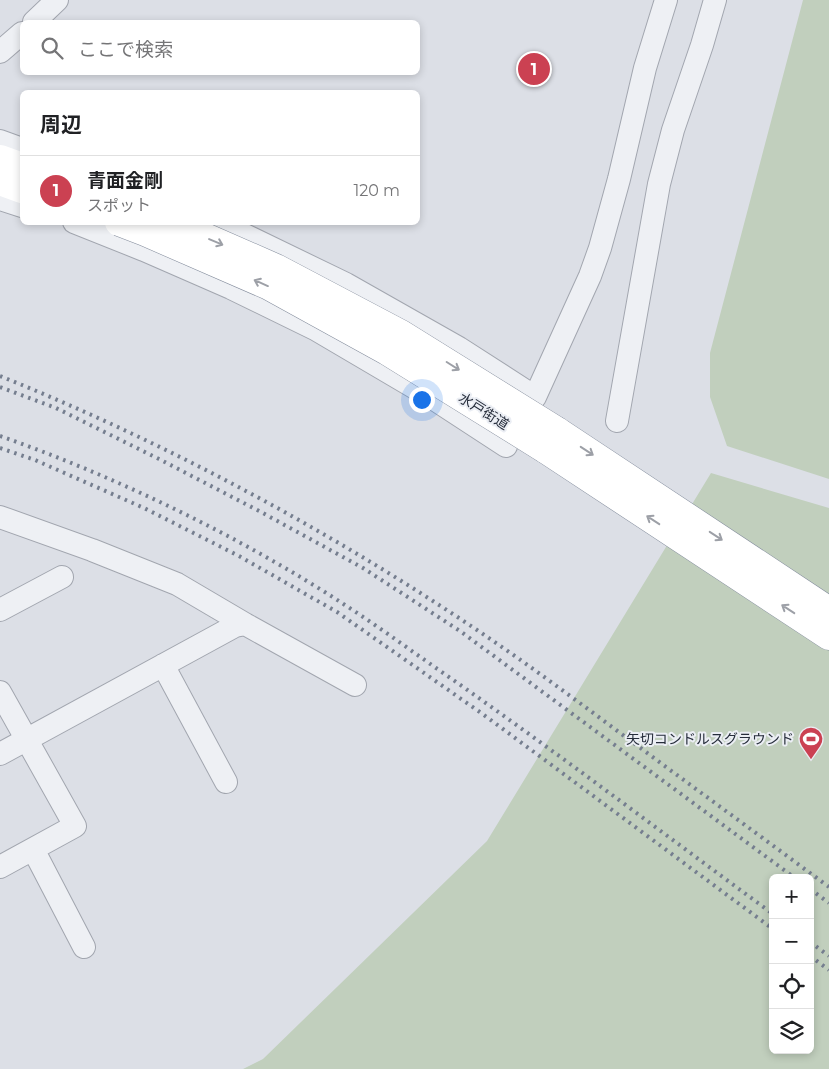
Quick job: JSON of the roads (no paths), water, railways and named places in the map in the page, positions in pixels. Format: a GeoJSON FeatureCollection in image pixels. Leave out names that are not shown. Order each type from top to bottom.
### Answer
{"type":"FeatureCollection","features":[{"type":"Feature","properties":{"kind":"highway"},"geometry":{"type":"LineString","coordinates":[[0,159],[20,166]]}},
{"type":"Feature","properties":{"kind":"highway"},"geometry":{"type":"LineString","coordinates":[[0,181],[20,188]]}},
{"type":"Feature","properties":{"kind":"highway","name":"水戸街道"},"geometry":{"type":"LineString","coordinates":[[127,225],[269,286],[551,440]]}},
{"type":"Feature","properties":{"kind":"highway","name":"水戸街道"},"geometry":{"type":"LineString","coordinates":[[178,225],[276,268],[401,334],[611,480],[829,636]]}},
{"type":"Feature","properties":{"kind":"highway","name":"水戸街道"},"geometry":{"type":"LineString","coordinates":[[611,480],[829,611]]}},
{"type":"Feature","properties":{"kind":"street"},"geometry":{"type":"LineString","coordinates":[[36,20],[57,0]]}},
{"type":"Feature","properties":{"kind":"street"},"geometry":{"type":"LineString","coordinates":[[224,225],[346,284],[459,348],[535,397],[590,276],[600,248],[619,179],[645,68],[666,0]]}},
{"type":"Feature","properties":{"kind":"street"},"geometry":{"type":"LineString","coordinates":[[617,421],[659,184],[673,130],[715,0]]}},
{"type":"Feature","properties":{"kind":"street"},"geometry":{"type":"LineString","coordinates":[[0,52],[20,34]]}},
{"type":"Feature","properties":{"kind":"street"},"geometry":{"type":"LineString","coordinates":[[0,141],[20,148]]}},
{"type":"Feature","properties":{"kind":"street"},"geometry":{"type":"LineString","coordinates":[[0,199],[20,205]]}},
{"type":"Feature","properties":{"kind":"street"},"geometry":{"type":"LineString","coordinates":[[82,225],[231,288],[315,329],[434,399],[506,446]]}},
{"type":"Feature","properties":{"kind":"street"},"geometry":{"type":"LineString","coordinates":[[0,517],[92,550],[177,584],[355,685]]}},
{"type":"Feature","properties":{"kind":"street"},"geometry":{"type":"LineString","coordinates":[[0,610],[62,577]]}},
{"type":"Feature","properties":{"kind":"street"},"geometry":{"type":"LineString","coordinates":[[0,754],[235,626],[245,624]]}},
{"type":"Feature","properties":{"kind":"street"},"geometry":{"type":"LineString","coordinates":[[163,665],[226,782]]}},
{"type":"Feature","properties":{"kind":"street"},"geometry":{"type":"LineString","coordinates":[[0,692],[75,826],[0,867]]}},
{"type":"Feature","properties":{"kind":"street"},"geometry":{"type":"LineString","coordinates":[[33,849],[84,947]]}},
{"type":"Feature","properties":{"kind":"railway"},"geometry":{"type":"LineString","coordinates":[[0,376],[122,429],[181,458],[299,520],[356,553],[468,624],[530,667],[829,887]]}},
{"type":"Feature","properties":{"kind":"railway"},"geometry":{"type":"LineString","coordinates":[[0,387],[56,408],[159,459],[363,568],[460,631],[790,874]]}},
{"type":"Feature","properties":{"kind":"railway"},"geometry":{"type":"LineString","coordinates":[[0,436],[89,470],[177,510],[221,532],[305,580],[368,620],[479,698],[769,911]]}},
{"type":"Feature","properties":{"kind":"railway"},"geometry":{"type":"LineString","coordinates":[[0,448],[35,460],[144,508],[239,556],[337,612],[484,715],[769,926]]}},
{"type":"Feature","properties":{"kind":"railway"},"geometry":{"type":"LineString","coordinates":[[814,892],[829,903]]}},
{"type":"Feature","properties":{"kind":"railway"},"geometry":{"type":"LineString","coordinates":[[814,945],[829,956]]}},
{"type":"Feature","properties":{"kind":"railway"},"geometry":{"type":"LineString","coordinates":[[814,959],[829,970]]}},
{"type":"Feature","properties":{"kind":"place","name":"青面金剛"},"geometry":{"type":"Point","coordinates":[534,69]}},
{"type":"Feature","properties":{"kind":"place","name":"矢切コンドルスグラウンド"},"geometry":{"type":"Point","coordinates":[811,760]}}]}
